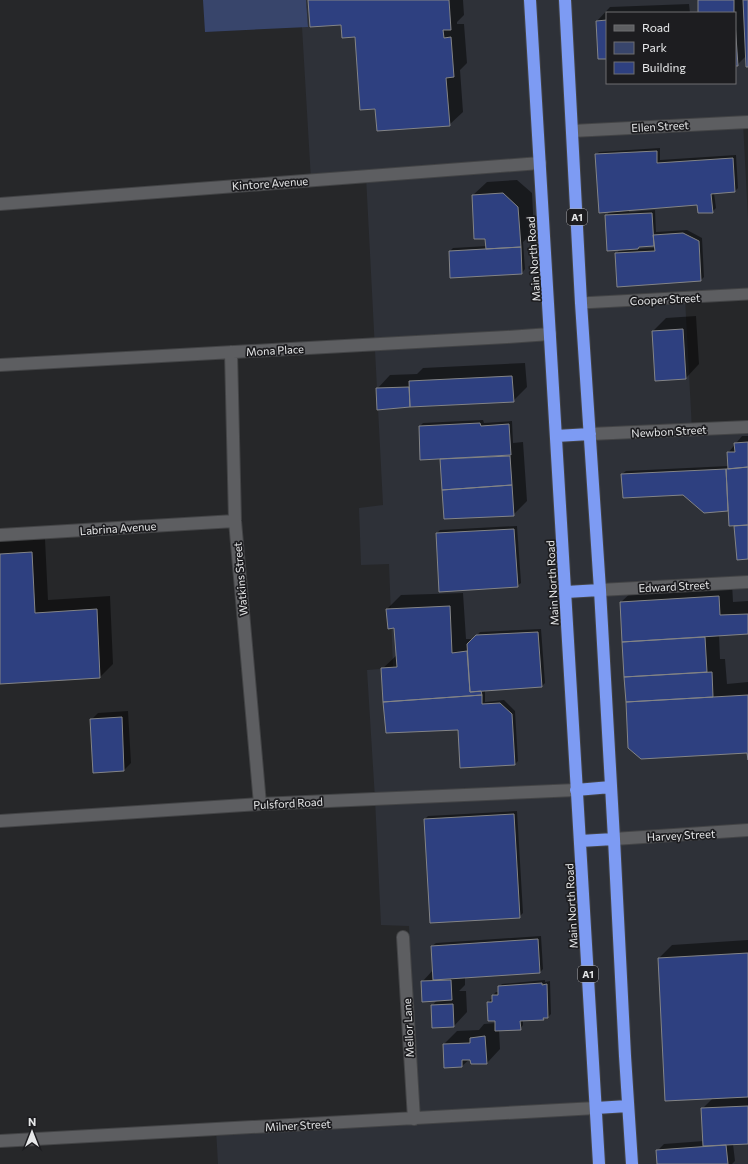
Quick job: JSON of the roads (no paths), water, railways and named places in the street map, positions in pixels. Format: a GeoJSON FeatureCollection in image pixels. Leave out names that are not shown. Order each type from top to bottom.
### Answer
{"type":"FeatureCollection","features":[{"type":"Feature","properties":{"kind":"highway","name":"Main North Road"},"geometry":{"type":"LineString","coordinates":[[530,0],[599,1164]]}},
{"type":"Feature","properties":{"kind":"highway","name":"A1"},"geometry":{"type":"LineString","coordinates":[[565,0],[581,303],[600,590],[632,1164]]}},
{"type":"Feature","properties":{"kind":"highway"},"geometry":{"type":"LineString","coordinates":[[556,436],[590,434]]}},
{"type":"Feature","properties":{"kind":"highway"},"geometry":{"type":"LineString","coordinates":[[566,592],[600,590]]}},
{"type":"Feature","properties":{"kind":"highway"},"geometry":{"type":"LineString","coordinates":[[576,790],[611,787]]}},
{"type":"Feature","properties":{"kind":"highway"},"geometry":{"type":"LineString","coordinates":[[580,841],[614,839]]}},
{"type":"Feature","properties":{"kind":"highway"},"geometry":{"type":"LineString","coordinates":[[596,1108],[628,1106]]}},
{"type":"Feature","properties":{"kind":"street","name":"Ellen Street"},"geometry":{"type":"LineString","coordinates":[[572,131],[748,122]]}},
{"type":"Feature","properties":{"kind":"street","name":"Kintore Avenue"},"geometry":{"type":"LineString","coordinates":[[0,204],[540,163]]}},
{"type":"Feature","properties":{"kind":"street","name":"Mona Place"},"geometry":{"type":"LineString","coordinates":[[0,365],[550,334]]}},
{"type":"Feature","properties":{"kind":"street","name":"Watkins Street"},"geometry":{"type":"LineString","coordinates":[[231,352],[235,521],[260,804]]}},
{"type":"Feature","properties":{"kind":"street","name":"Newbon Street"},"geometry":{"type":"LineString","coordinates":[[590,434],[748,427]]}},
{"type":"Feature","properties":{"kind":"street","name":"Labrina Avenue"},"geometry":{"type":"LineString","coordinates":[[0,535],[235,521]]}},
{"type":"Feature","properties":{"kind":"street","name":"Edward Street"},"geometry":{"type":"LineString","coordinates":[[600,590],[748,582]]}},
{"type":"Feature","properties":{"kind":"street","name":"Pulsford Road"},"geometry":{"type":"LineString","coordinates":[[0,821],[260,804],[576,790]]}},
{"type":"Feature","properties":{"kind":"street","name":"Harvey Street"},"geometry":{"type":"LineString","coordinates":[[614,839],[748,830]]}},
{"type":"Feature","properties":{"kind":"street","name":"Mellor Lane"},"geometry":{"type":"LineString","coordinates":[[403,938],[414,1119]]}},
{"type":"Feature","properties":{"kind":"street","name":"Milner Street"},"geometry":{"type":"LineString","coordinates":[[0,1141],[596,1108]]}},
{"type":"Feature","properties":{"kind":"lane","name":"Cooper Street"},"geometry":{"type":"LineString","coordinates":[[581,303],[748,294]]}}]}
